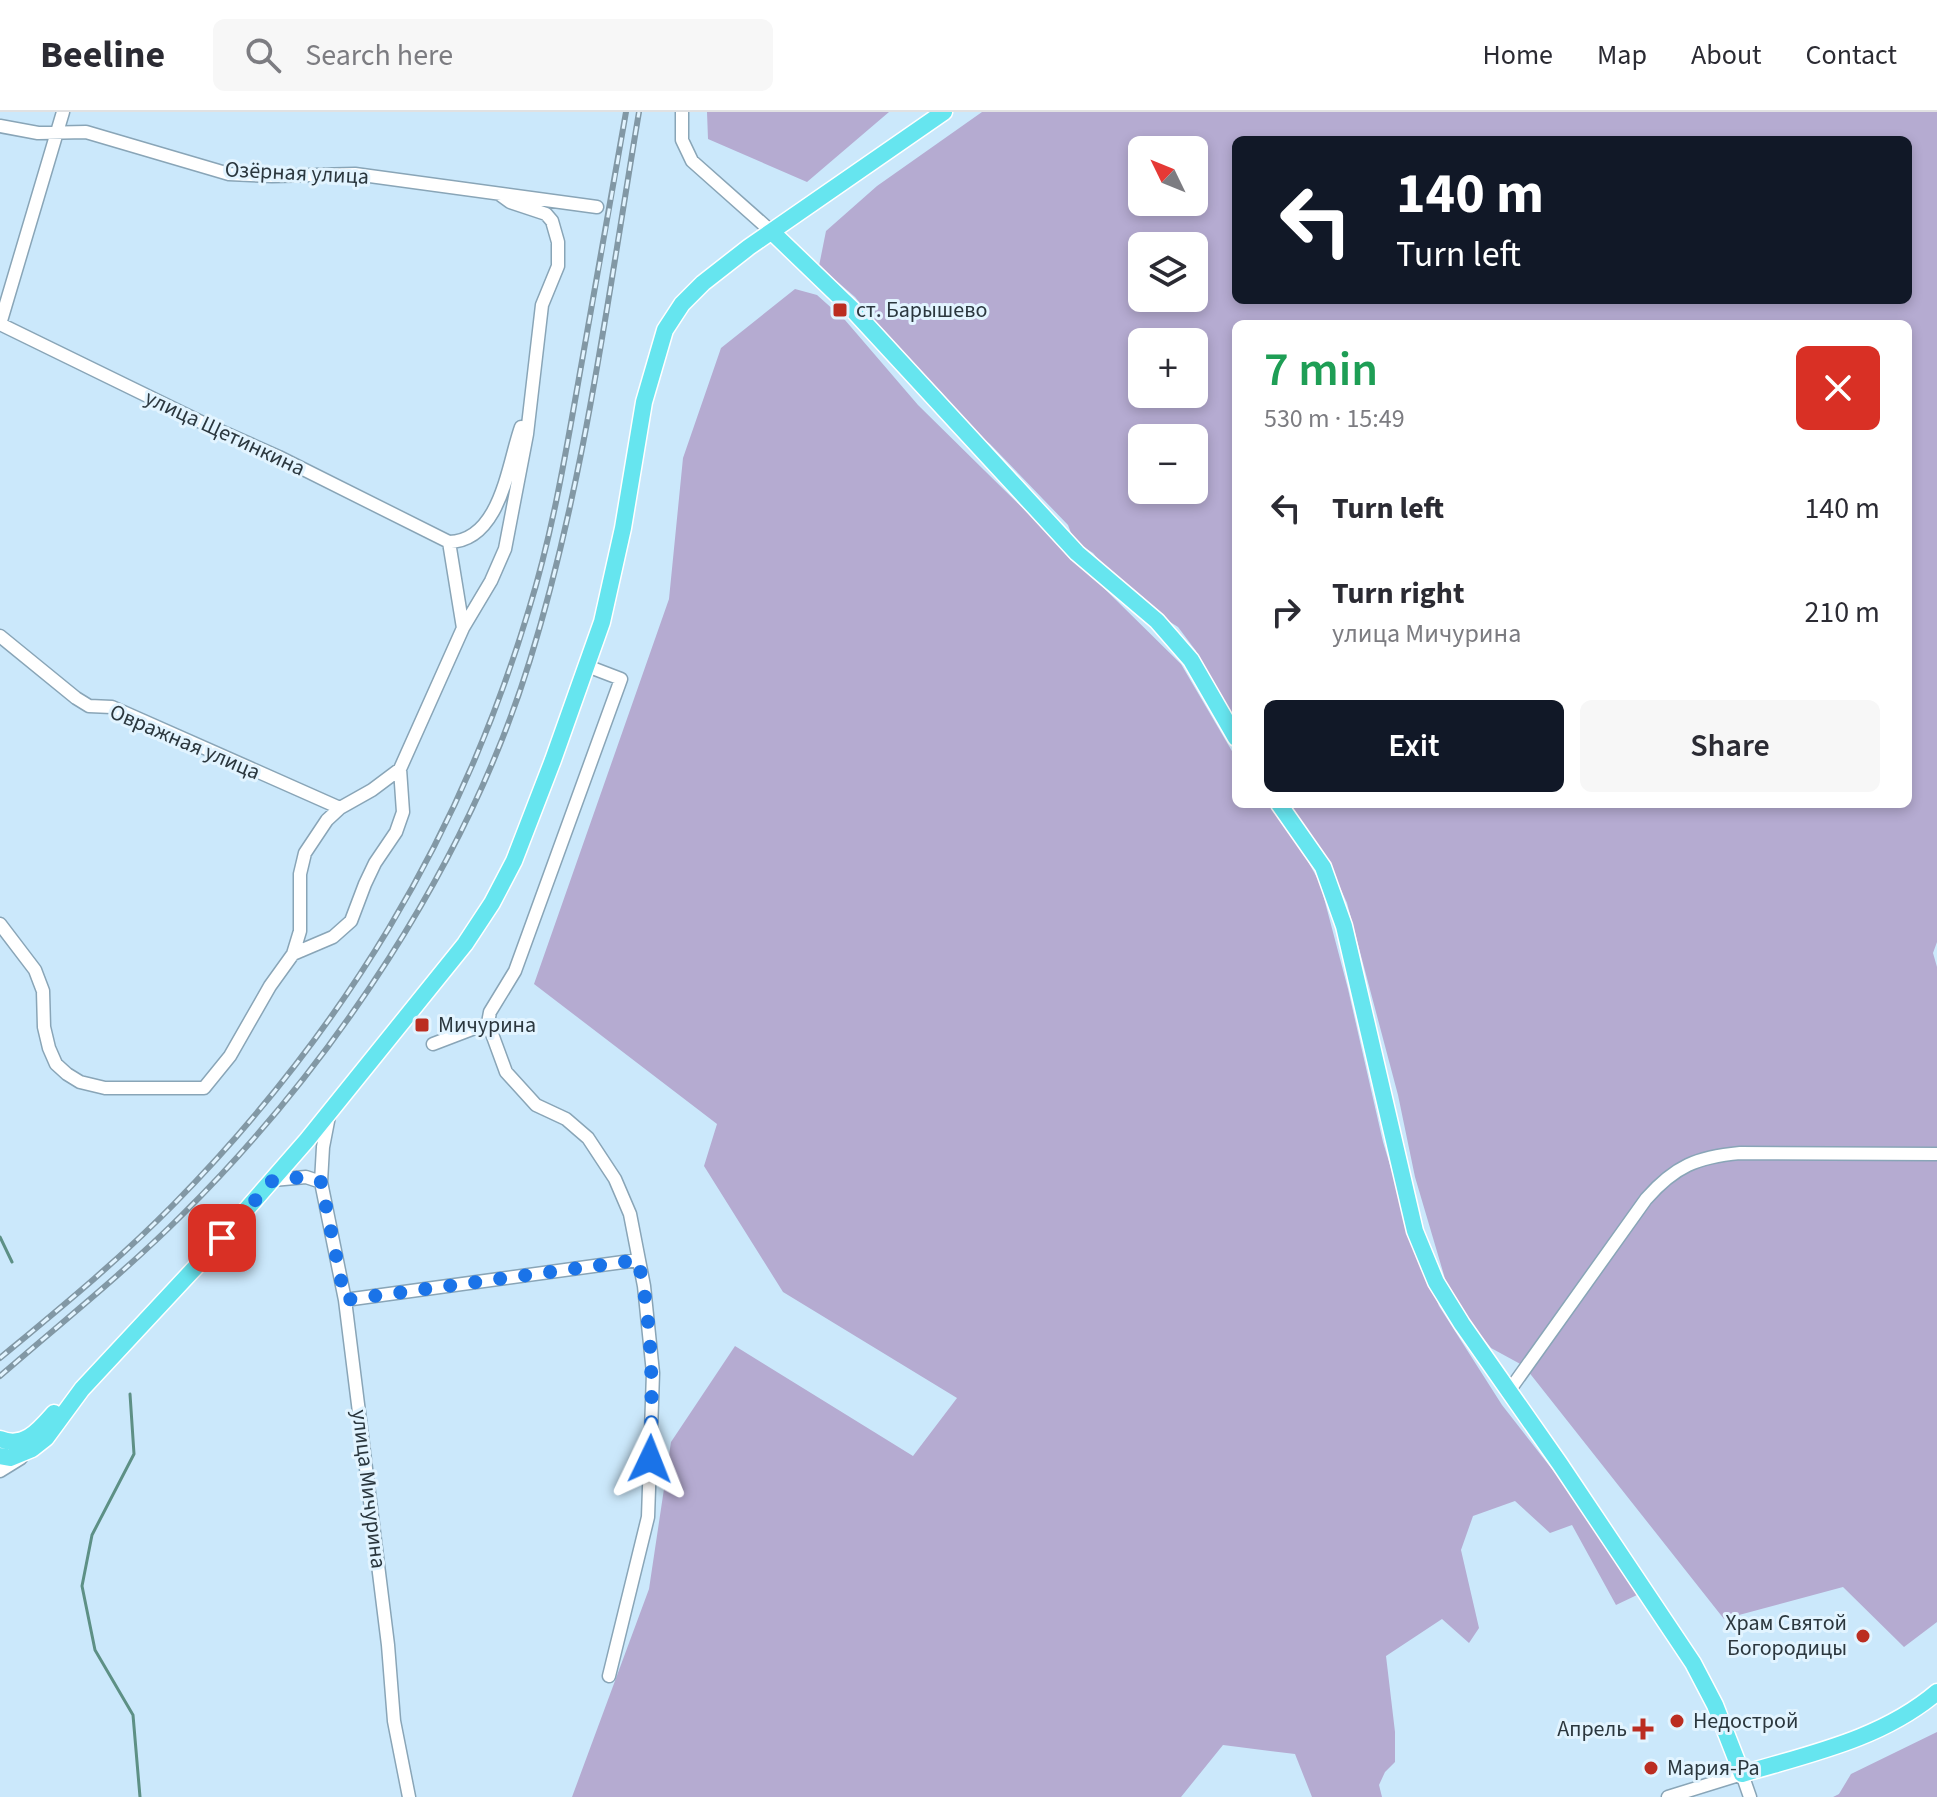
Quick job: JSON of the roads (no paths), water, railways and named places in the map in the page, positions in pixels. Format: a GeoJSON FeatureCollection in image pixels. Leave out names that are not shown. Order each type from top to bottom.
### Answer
{"type":"FeatureCollection","features":[{"type":"Feature","properties":{"kind":"main road"},"geometry":{"type":"LineString","coordinates":[[0,1447],[24,1446],[43,1434],[273,1180],[465,944],[492,903],[514,861],[602,622],[623,528],[644,402],[665,330],[682,304],[703,283],[772,232],[944,112]]}},
{"type":"Feature","properties":{"kind":"main road"},"geometry":{"type":"LineString","coordinates":[[772,232],[851,308],[1077,553],[1157,621],[1191,660],[1232,731]]}},
{"type":"Feature","properties":{"kind":"main road"},"geometry":{"type":"LineString","coordinates":[[1282,808],[1323,867],[1344,926],[1415,1231],[1436,1282],[1693,1663],[1715,1705],[1742,1774],[1857,1739],[1890,1723],[1937,1692]]}},
{"type":"Feature","properties":{"kind":"main road"},"geometry":{"type":"LineString","coordinates":[[0,1428],[12,1436],[21,1435],[69,1404]]}},
{"type":"Feature","properties":{"kind":"main road"},"geometry":{"type":"LineString","coordinates":[[0,1439],[11,1443],[23,1441],[69,1404]]}},
{"type":"Feature","properties":{"kind":"main road"},"geometry":{"type":"LineString","coordinates":[[0,1456],[10,1458],[32,1449],[46,1438],[69,1404]]}},
{"type":"Feature","properties":{"kind":"street"},"geometry":{"type":"LineString","coordinates":[[0,324],[63,112]]}},
{"type":"Feature","properties":{"kind":"street"},"geometry":{"type":"LineString","coordinates":[[682,112],[682,140],[692,161],[772,232]]}},
{"type":"Feature","properties":{"kind":"street","name":"Озёрная улица"},"geometry":{"type":"LineString","coordinates":[[0,126],[26,132],[86,132],[229,174],[355,174],[597,207]]}},
{"type":"Feature","properties":{"kind":"street"},"geometry":{"type":"LineString","coordinates":[[293,954],[333,937],[351,921],[375,863],[396,832],[403,812],[399,790],[400,769],[463,628],[491,581],[505,549],[527,434],[542,305],[558,266],[558,242],[552,221],[546,214],[510,202],[499,194]]}},
{"type":"Feature","properties":{"kind":"street","name":"улица Щетинкина"},"geometry":{"type":"LineString","coordinates":[[0,324],[449,542]]}},
{"type":"Feature","properties":{"kind":"street"},"geometry":{"type":"LineString","coordinates":[[463,628],[449,542],[461,542],[471,534],[486,521],[503,497],[528,408]]}},
{"type":"Feature","properties":{"kind":"street","name":"Овражная улица"},"geometry":{"type":"LineString","coordinates":[[0,636],[89,706],[112,707],[340,808]]}},
{"type":"Feature","properties":{"kind":"street"},"geometry":{"type":"LineString","coordinates":[[587,666],[621,679],[515,971],[490,1012],[488,1023],[506,1072],[536,1105],[566,1119],[588,1138],[615,1179],[630,1214],[644,1286],[653,1373],[648,1517],[609,1676]]}},
{"type":"Feature","properties":{"kind":"street"},"geometry":{"type":"LineString","coordinates":[[0,924],[35,970],[43,991],[44,1027],[56,1064],[80,1082],[105,1088],[204,1088],[230,1056],[270,986],[293,954],[300,931],[300,874],[305,853],[327,820],[340,808],[400,769]]}},
{"type":"Feature","properties":{"kind":"street"},"geometry":{"type":"LineString","coordinates":[[433,1044],[488,1023]]}},
{"type":"Feature","properties":{"kind":"street","name":"улица Мичурина"},"geometry":{"type":"LineString","coordinates":[[329,1113],[321,1182],[345,1300],[388,1645],[394,1721],[409,1797]]}},
{"type":"Feature","properties":{"kind":"street"},"geometry":{"type":"LineString","coordinates":[[1509,1391],[1646,1199],[1662,1181],[1683,1167],[1708,1156],[1740,1153],[1937,1154]]}},
{"type":"Feature","properties":{"kind":"street"},"geometry":{"type":"LineString","coordinates":[[273,1180],[306,1177],[321,1182]]}},
{"type":"Feature","properties":{"kind":"street"},"geometry":{"type":"LineString","coordinates":[[345,1300],[638,1260]]}},
{"type":"Feature","properties":{"kind":"street"},"geometry":{"type":"LineString","coordinates":[[0,1471],[32,1449]]}},
{"type":"Feature","properties":{"kind":"street"},"geometry":{"type":"LineString","coordinates":[[1668,1797],[1742,1774],[1750,1797]]}},
{"type":"Feature","properties":{"kind":"waterway"},"geometry":{"type":"LineString","coordinates":[[0,1237],[12,1262]]}},
{"type":"Feature","properties":{"kind":"waterway"},"geometry":{"type":"LineString","coordinates":[[130,1394],[134,1454],[92,1535],[82,1586],[95,1650],[133,1715],[140,1797]]}},
{"type":"Feature","properties":{"kind":"railway"},"geometry":{"type":"LineString","coordinates":[[0,1358],[131,1245],[234,1139],[290,1072],[342,1001],[431,853],[468,775],[501,694],[538,579],[565,455],[626,112]]}},
{"type":"Feature","properties":{"kind":"railway"},"geometry":{"type":"LineString","coordinates":[[0,1376],[182,1215],[291,1094],[342,1028],[389,958],[432,886],[470,812],[503,737],[530,660],[566,525],[594,388],[639,112]]}},
{"type":"Feature","properties":{"kind":"place","name":"ст. Барышево"},"geometry":{"type":"Point","coordinates":[840,310]}},
{"type":"Feature","properties":{"kind":"place","name":"Мичурина"},"geometry":{"type":"Point","coordinates":[422,1025]}},
{"type":"Feature","properties":{"kind":"place","name":"Храм Святой Богородицы"},"geometry":{"type":"Point","coordinates":[1863,1636]}},
{"type":"Feature","properties":{"kind":"place","name":"Недострой"},"geometry":{"type":"Point","coordinates":[1677,1721]}},
{"type":"Feature","properties":{"kind":"place","name":"Апрель"},"geometry":{"type":"Point","coordinates":[1643,1729]}},
{"type":"Feature","properties":{"kind":"place","name":"Мария-Ра"},"geometry":{"type":"Point","coordinates":[1651,1768]}}]}
